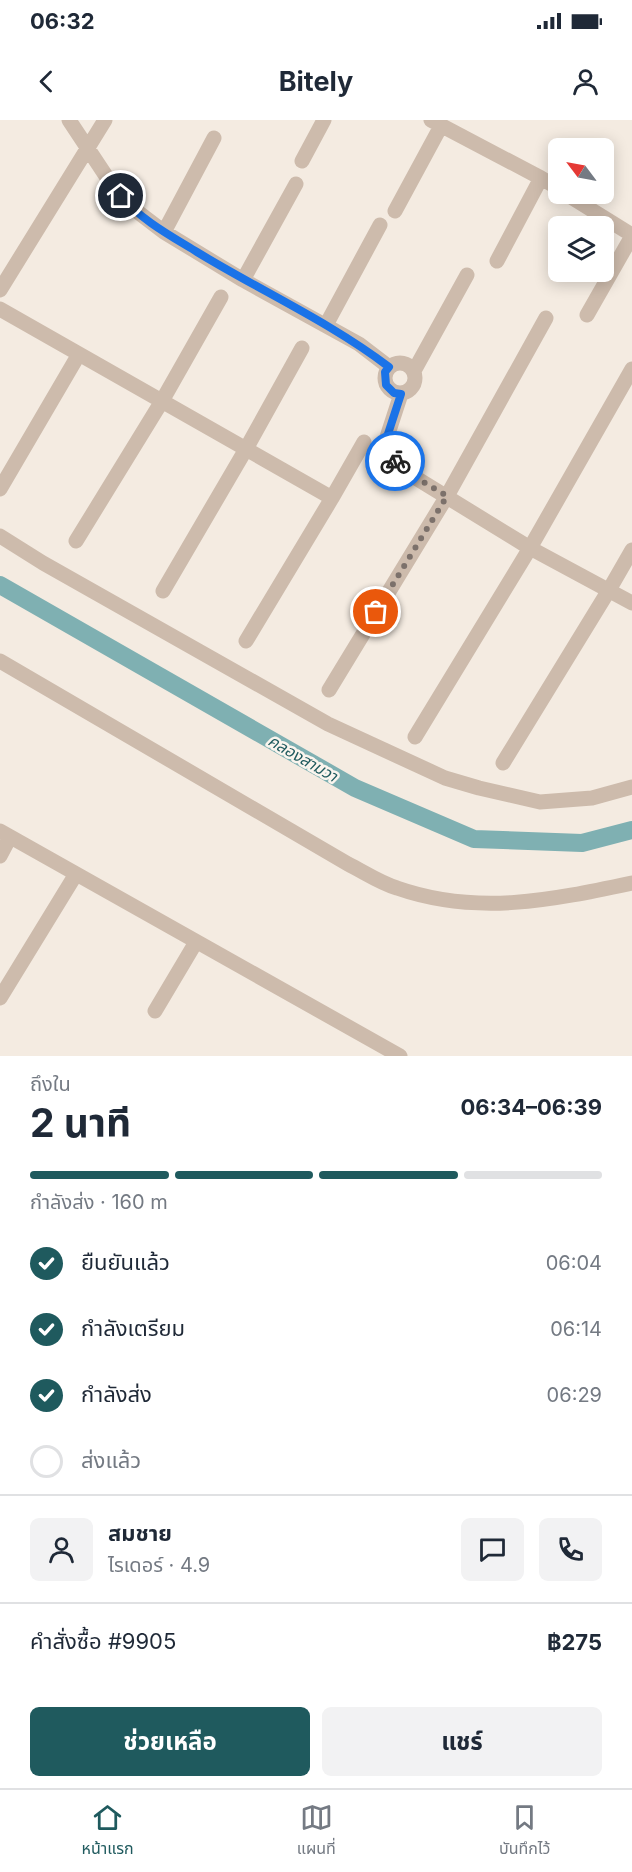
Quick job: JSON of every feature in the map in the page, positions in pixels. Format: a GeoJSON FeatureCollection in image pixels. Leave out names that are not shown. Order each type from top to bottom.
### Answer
{"type":"FeatureCollection","features":[{"type":"Feature","properties":{"kind":"street"},"geometry":{"type":"LineString","coordinates":[[69,120],[112,185],[129,206],[164,232],[243,280],[359,344],[389,367]]}},
{"type":"Feature","properties":{"kind":"street"},"geometry":{"type":"LineString","coordinates":[[0,290],[105,120]]}},
{"type":"Feature","properties":{"kind":"street"},"geometry":{"type":"LineString","coordinates":[[302,160],[324,120]]}},
{"type":"Feature","properties":{"kind":"street"},"geometry":{"type":"LineString","coordinates":[[395,211],[436,123],[548,182]]}},
{"type":"Feature","properties":{"kind":"street"},"geometry":{"type":"LineString","coordinates":[[164,232],[214,138]]}},
{"type":"Feature","properties":{"kind":"street"},"geometry":{"type":"LineString","coordinates":[[497,261],[541,178]]}},
{"type":"Feature","properties":{"kind":"street"},"geometry":{"type":"LineString","coordinates":[[243,280],[296,184]]}},
{"type":"Feature","properties":{"kind":"street"},"geometry":{"type":"LineString","coordinates":[[582,204],[632,235],[587,315]]}},
{"type":"Feature","properties":{"kind":"street"},"geometry":{"type":"LineString","coordinates":[[326,325],[380,225]]}},
{"type":"Feature","properties":{"kind":"street"},"geometry":{"type":"LineString","coordinates":[[414,371],[467,275]]}},
{"type":"Feature","properties":{"kind":"street"},"geometry":{"type":"LineString","coordinates":[[76,542],[162,401],[221,297]]}},
{"type":"Feature","properties":{"kind":"street"},"geometry":{"type":"LineString","coordinates":[[0,309],[332,498]]}},
{"type":"Feature","properties":{"kind":"street"},"geometry":{"type":"LineString","coordinates":[[329,690],[447,496],[546,318]]}},
{"type":"Feature","properties":{"kind":"street"},"geometry":{"type":"LineString","coordinates":[[164,591],[302,348]]}},
{"type":"Feature","properties":{"kind":"street"},"geometry":{"type":"LineString","coordinates":[[0,489],[79,354]]}},
{"type":"Feature","properties":{"kind":"street"},"geometry":{"type":"LineString","coordinates":[[395,363],[409,365],[416,378],[414,386],[408,392],[394,393],[386,385],[385,372],[389,367],[395,363]]}},
{"type":"Feature","properties":{"kind":"street"},"geometry":{"type":"LineString","coordinates":[[415,737],[530,548],[632,369]]}},
{"type":"Feature","properties":{"kind":"street"},"geometry":{"type":"LineString","coordinates":[[401,394],[386,440],[398,467],[530,548],[632,603]]}},
{"type":"Feature","properties":{"kind":"street"},"geometry":{"type":"LineString","coordinates":[[246,641],[364,442]]}},
{"type":"Feature","properties":{"kind":"street"},"geometry":{"type":"LineString","coordinates":[[0,536],[43,563],[328,724],[445,778],[540,802],[592,798],[632,787]]}},
{"type":"Feature","properties":{"kind":"street"},"geometry":{"type":"LineString","coordinates":[[503,763],[632,550]]}},
{"type":"Feature","properties":{"kind":"street"},"geometry":{"type":"LineString","coordinates":[[0,661],[338,858],[395,888],[431,898],[476,904],[554,899],[632,883]]}},
{"type":"Feature","properties":{"kind":"street"},"geometry":{"type":"LineString","coordinates":[[0,856],[5,834],[400,1056]]}},
{"type":"Feature","properties":{"kind":"street"},"geometry":{"type":"LineString","coordinates":[[0,998],[76,874]]}},
{"type":"Feature","properties":{"kind":"street"},"geometry":{"type":"LineString","coordinates":[[155,1011],[196,942]]}},
{"type":"Feature","properties":{"kind":"waterway","name":"คลองสามวา"},"geometry":{"type":"LineString","coordinates":[[0,585],[355,788],[474,839],[582,843],[632,830]]}},
{"type":"Feature","properties":{"kind":"way so far"},"geometry":{"type":"LineString","coordinates":[[376,612],[447,496],[398,467],[395,461]]}},
{"type":"Feature","properties":{"kind":"route"},"geometry":{"type":"LineString","coordinates":[[121,196],[129,206],[164,232],[243,280],[359,344],[389,367],[385,372],[386,385],[394,393],[401,394],[386,440],[395,461]]}}]}
